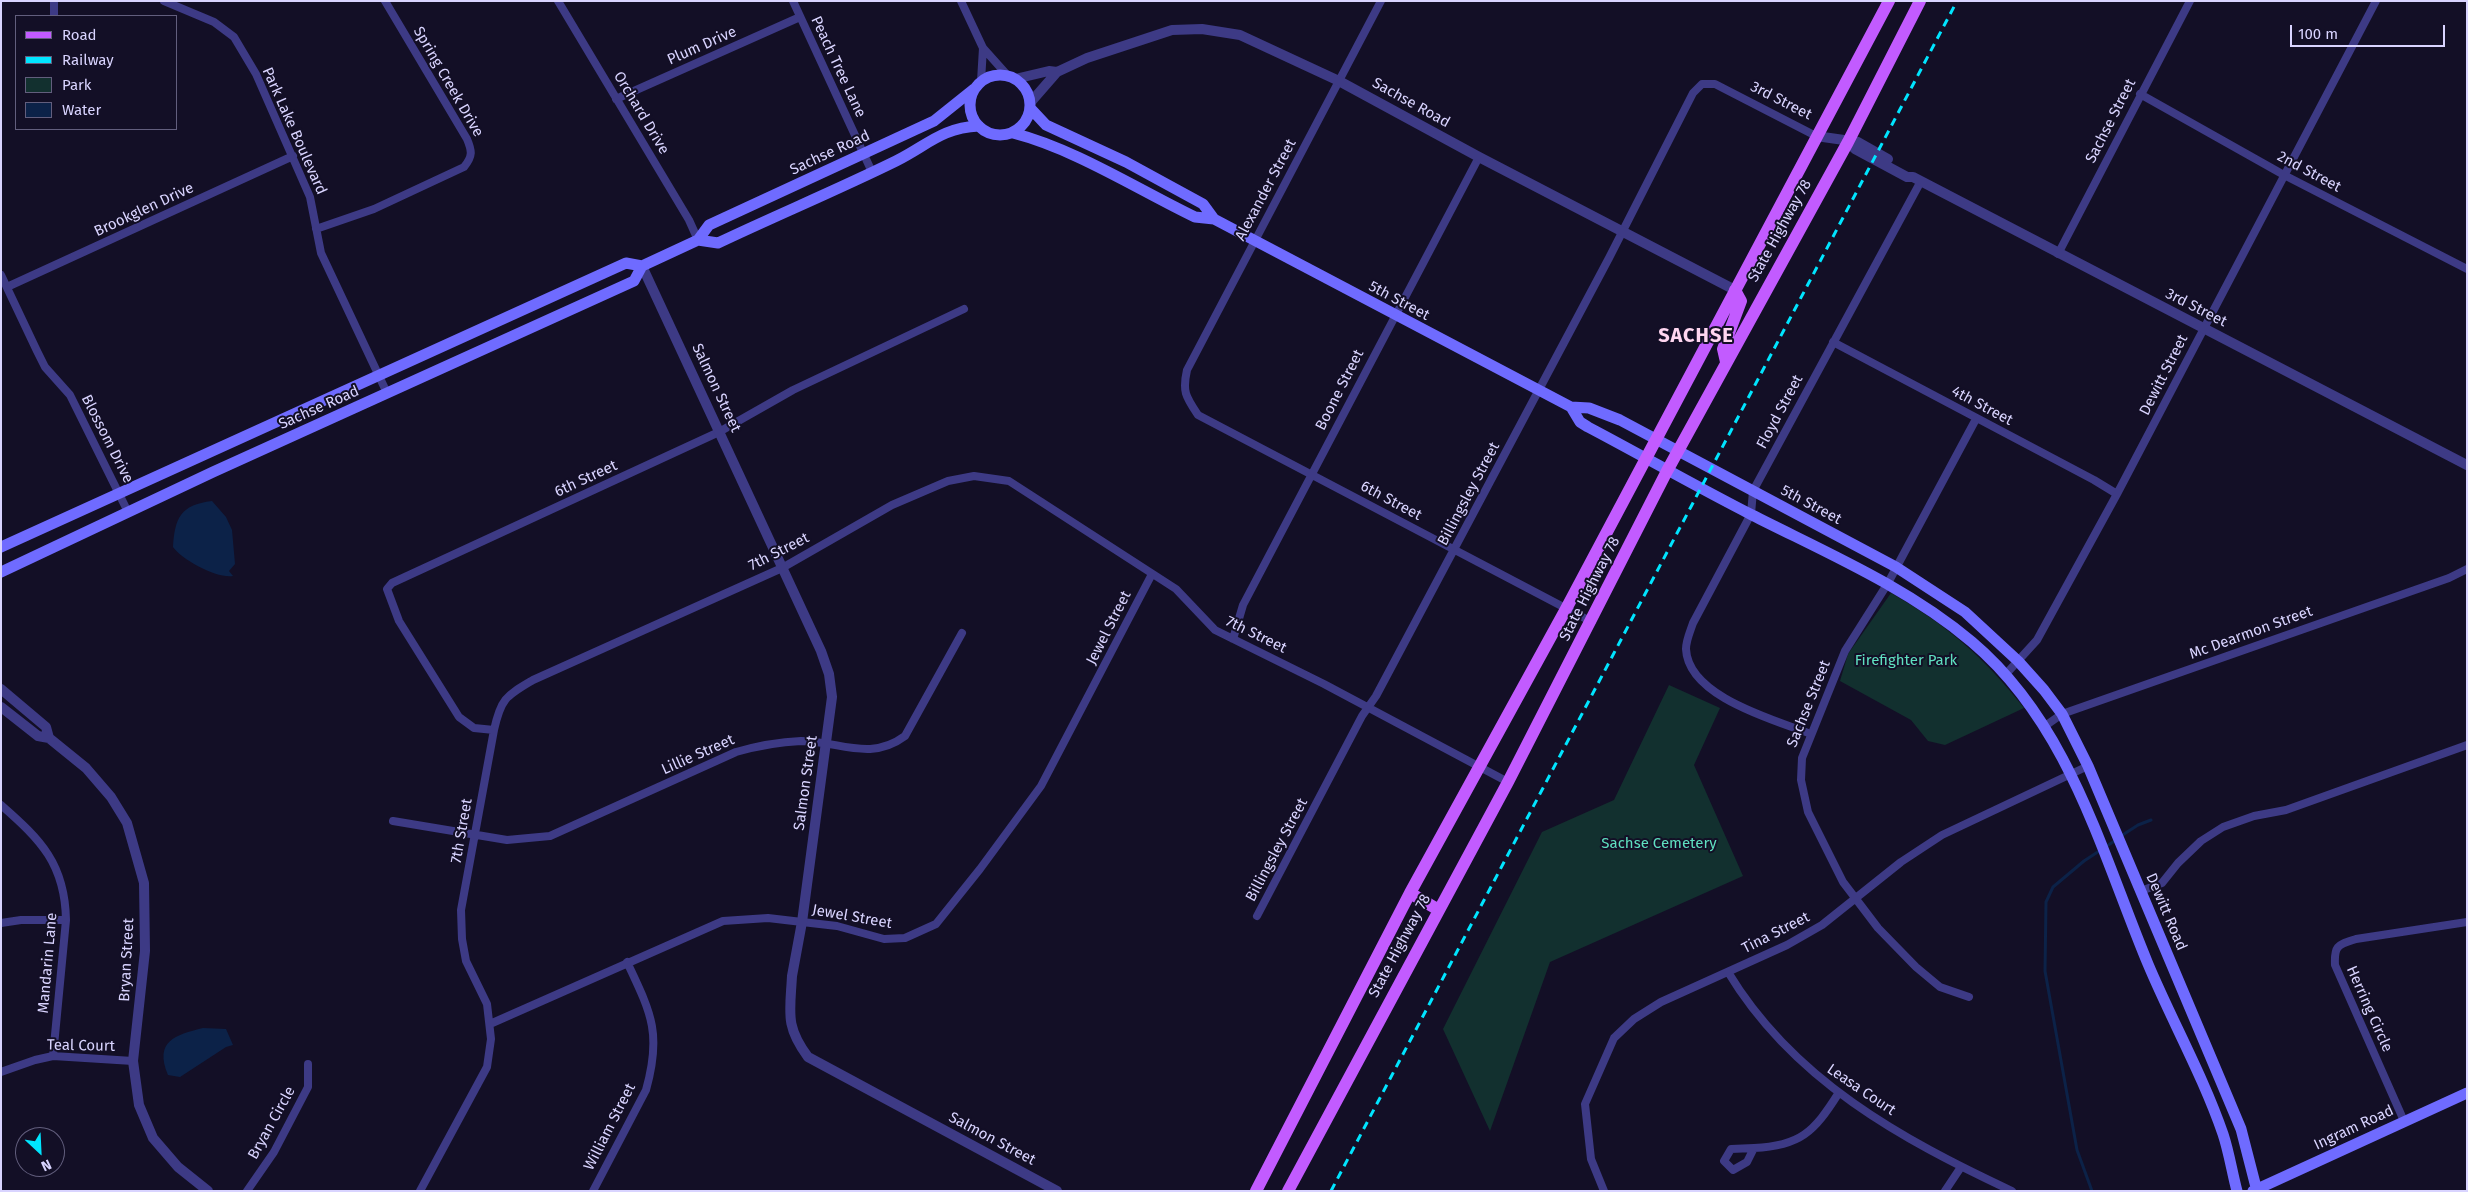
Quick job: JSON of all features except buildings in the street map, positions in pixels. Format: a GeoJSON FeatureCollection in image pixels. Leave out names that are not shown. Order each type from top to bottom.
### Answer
{"type":"FeatureCollection","features":[{"type":"Feature","properties":{"kind":"main road","name":"State Highway 78"},"geometry":{"type":"LineString","coordinates":[[1256,1191],[1410,893],[1566,609],[1889,1]]}},
{"type":"Feature","properties":{"kind":"main road","name":"State Highway 78"},"geometry":{"type":"LineString","coordinates":[[1288,1191],[1508,782],[1592,622],[1667,471],[1848,142],[1920,1]]}},
{"type":"Feature","properties":{"kind":"main road"},"geometry":{"type":"LineString","coordinates":[[1000,74],[1012,78],[1023,89],[1030,106],[1022,126],[1013,133],[996,135],[979,126],[970,108],[977,85],[990,76],[1000,74]]}},
{"type":"Feature","properties":{"kind":"main road","name":"Sachse Road"},"geometry":{"type":"LineString","coordinates":[[1,547],[120,495],[626,263],[642,266],[698,240],[709,225],[934,121],[977,85]]}},
{"type":"Feature","properties":{"kind":"main road","name":"5th Street"},"geometry":{"type":"LineString","coordinates":[[1030,106],[1046,125],[1126,162],[1203,204],[1214,219]]}},
{"type":"Feature","properties":{"kind":"main road","name":"Sachse Road"},"geometry":{"type":"LineString","coordinates":[[698,240],[718,242],[872,172],[958,127],[979,126]]}},
{"type":"Feature","properties":{"kind":"main road","name":"5th Street"},"geometry":{"type":"LineString","coordinates":[[1013,133],[1035,139],[1065,151],[1195,217],[1214,219],[1571,407],[1589,408],[1620,420],[1657,439],[1896,568],[1965,612],[2018,661]]}},
{"type":"Feature","properties":{"kind":"main road","name":"Sachse Road"},"geometry":{"type":"LineString","coordinates":[[1,572],[634,281],[642,266]]}},
{"type":"Feature","properties":{"kind":"main road"},"geometry":{"type":"LineString","coordinates":[[1726,362],[1723,349],[1741,301],[1735,290]]}},
{"type":"Feature","properties":{"kind":"main road","name":"5th Street"},"geometry":{"type":"LineString","coordinates":[[1571,407],[1580,422],[1588,427],[1667,471],[1888,584],[1935,613],[1973,642],[2006,674]]}},
{"type":"Feature","properties":{"kind":"main road"},"geometry":{"type":"LineString","coordinates":[[1780,528],[1790,510]]}},
{"type":"Feature","properties":{"kind":"main road","name":"Dewitt Road"},"geometry":{"type":"LineString","coordinates":[[2018,661],[2062,714],[2088,766],[2241,1129],[2256,1190]]}},
{"type":"Feature","properties":{"kind":"main road"},"geometry":{"type":"LineString","coordinates":[[2006,674],[2045,726],[2072,774],[2141,947],[2211,1104],[2227,1152],[2237,1191]]}},
{"type":"Feature","properties":{"kind":"main road"},"geometry":{"type":"LineString","coordinates":[[2122,898],[2141,891]]}},
{"type":"Feature","properties":{"kind":"main road"},"geometry":{"type":"LineString","coordinates":[[1410,893],[1438,910]]}},
{"type":"Feature","properties":{"kind":"main road"},"geometry":{"type":"LineString","coordinates":[[2141,947],[2162,939]]}},
{"type":"Feature","properties":{"kind":"main road","name":"Ingram Road"},"geometry":{"type":"LineString","coordinates":[[2256,1190],[2467,1093]]}},
{"type":"Feature","properties":{"kind":"main road"},"geometry":{"type":"LineString","coordinates":[[2227,1152],[2245,1145]]}},
{"type":"Feature","properties":{"kind":"street"},"geometry":{"type":"LineString","coordinates":[[54,1],[54,15]]}},
{"type":"Feature","properties":{"kind":"street","name":"Park Lake Boulevard"},"geometry":{"type":"LineString","coordinates":[[164,1],[214,22],[234,37],[256,74],[310,197],[321,253],[387,394]]}},
{"type":"Feature","properties":{"kind":"street","name":"Spring Creek Drive"},"geometry":{"type":"LineString","coordinates":[[316,229],[374,209],[464,167],[471,159],[472,151],[466,139],[385,1]]}},
{"type":"Feature","properties":{"kind":"street","name":"Orchard Drive"},"geometry":{"type":"LineString","coordinates":[[558,1],[689,220],[698,240]]}},
{"type":"Feature","properties":{"kind":"street","name":"Peach Tree Lane"},"geometry":{"type":"LineString","coordinates":[[792,1],[872,172]]}},
{"type":"Feature","properties":{"kind":"street"},"geometry":{"type":"LineString","coordinates":[[961,1],[983,48],[1012,78]]}},
{"type":"Feature","properties":{"kind":"street","name":"Alexander Street"},"geometry":{"type":"LineString","coordinates":[[1185,395],[1184,384],[1187,370],[1381,1]]}},
{"type":"Feature","properties":{"kind":"street","name":"Sachse Street"},"geometry":{"type":"LineString","coordinates":[[2058,254],[2190,1]]}},
{"type":"Feature","properties":{"kind":"street","name":"Dewitt Street"},"geometry":{"type":"LineString","coordinates":[[2006,674],[2037,640],[2118,494],[2376,1]]}},
{"type":"Feature","properties":{"kind":"street","name":"Plum Drive"},"geometry":{"type":"LineString","coordinates":[[616,99],[800,17]]}},
{"type":"Feature","properties":{"kind":"street","name":"Sachse Road"},"geometry":{"type":"LineString","coordinates":[[1030,106],[1057,72],[1087,58],[1172,30],[1202,29],[1240,35],[1339,81],[1479,158],[1735,290]]}},
{"type":"Feature","properties":{"kind":"street"},"geometry":{"type":"LineString","coordinates":[[977,85],[983,48]]}},
{"type":"Feature","properties":{"kind":"street","name":"Sachse Road"},"geometry":{"type":"LineString","coordinates":[[1012,78],[1048,71],[1057,72]]}},
{"type":"Feature","properties":{"kind":"street","name":"3rd Street"},"geometry":{"type":"LineString","coordinates":[[1702,84],[1715,84],[1816,136],[1858,142],[1910,171],[1917,179],[2058,254],[2467,465]]}},
{"type":"Feature","properties":{"kind":"street","name":"Billingsley Street"},"geometry":{"type":"LineString","coordinates":[[1257,916],[1539,390],[1623,231],[1690,98],[1702,84]]}},
{"type":"Feature","properties":{"kind":"street","name":"2nd Street"},"geometry":{"type":"LineString","coordinates":[[2140,94],[2284,175],[2467,269]]}},
{"type":"Feature","properties":{"kind":"street","name":"Brookglen Drive"},"geometry":{"type":"LineString","coordinates":[[7,287],[293,156]]}},
{"type":"Feature","properties":{"kind":"street","name":"Boone Street"},"geometry":{"type":"LineString","coordinates":[[1233,638],[1243,604],[1479,158]]}},
{"type":"Feature","properties":{"kind":"street","name":"Floyd Street"},"geometry":{"type":"LineString","coordinates":[[1811,734],[1746,709],[1721,696],[1700,678],[1689,662],[1686,641],[1693,623],[1752,514],[1753,491],[1917,179]]}},
{"type":"Feature","properties":{"kind":"street","name":"Salmon Street"},"geometry":{"type":"LineString","coordinates":[[642,266],[830,674],[832,697],[826,745],[802,922],[792,976],[790,1015],[795,1040],[808,1057],[1057,1191]]}},
{"type":"Feature","properties":{"kind":"street","name":"Blossom Drive"},"geometry":{"type":"LineString","coordinates":[[1,275],[43,362],[70,395],[128,512]]}},
{"type":"Feature","properties":{"kind":"street","name":"6th Street"},"geometry":{"type":"LineString","coordinates":[[494,730],[474,728],[459,717],[399,621],[387,590],[392,583],[719,432],[793,390],[964,309]]}},
{"type":"Feature","properties":{"kind":"street","name":"4th Street"},"geometry":{"type":"LineString","coordinates":[[1833,342],[2118,494]]}},
{"type":"Feature","properties":{"kind":"street","name":"6th Street"},"geometry":{"type":"LineString","coordinates":[[1185,395],[1198,415],[1592,622]]}},
{"type":"Feature","properties":{"kind":"street","name":"Sachse Street"},"geometry":{"type":"LineString","coordinates":[[1969,997],[1940,987],[1916,968],[1878,928],[1843,882],[1808,812],[1801,780],[1802,758],[1830,693],[1845,651],[1888,584],[1976,419]]}},
{"type":"Feature","properties":{"kind":"street","name":"7th Street"},"geometry":{"type":"LineString","coordinates":[[420,1191],[487,1067],[491,1039],[487,1004],[466,960],[462,939],[461,910],[494,730],[500,706],[507,696],[533,680],[782,568],[892,505],[948,480],[974,476],[1009,481],[1176,589],[1215,630],[1508,782]]}},
{"type":"Feature","properties":{"kind":"street","name":"Mc Dearmon Street"},"geometry":{"type":"LineString","coordinates":[[2045,726],[2062,714],[2449,578],[2467,569]]}},
{"type":"Feature","properties":{"kind":"street","name":"Jewel Street"},"geometry":{"type":"LineString","coordinates":[[490,1024],[723,921],[768,918],[837,926],[884,940],[905,938],[936,924],[980,869],[1041,786],[1152,574]]}},
{"type":"Feature","properties":{"kind":"street","name":"Lillie Street"},"geometry":{"type":"LineString","coordinates":[[393,821],[507,840],[550,836],[736,752],[760,745],[802,741],[863,749],[885,748],[905,736],[962,633]]}},
{"type":"Feature","properties":{"kind":"street","name":"Bryan Street"},"geometry":{"type":"LineString","coordinates":[[1,689],[46,727],[49,738]]}},
{"type":"Feature","properties":{"kind":"street","name":"Bryan Street"},"geometry":{"type":"LineString","coordinates":[[1,707],[38,736],[49,738],[86,768],[111,797],[127,823],[137,852],[144,883],[145,951],[133,1061],[139,1105],[153,1138],[178,1167],[208,1191]]}},
{"type":"Feature","properties":{"kind":"street"},"geometry":{"type":"LineString","coordinates":[[2141,891],[2162,882],[2178,863],[2201,842],[2223,827],[2254,816],[2286,810],[2467,745]]}},
{"type":"Feature","properties":{"kind":"street","name":"Tina Street"},"geometry":{"type":"LineString","coordinates":[[1604,1191],[1591,1160],[1585,1104],[1614,1038],[1634,1019],[1661,1002],[1787,945],[1822,925],[1901,862],[1942,835],[2088,766]]}},
{"type":"Feature","properties":{"kind":"street","name":"Mandarin Lane"},"geometry":{"type":"LineString","coordinates":[[1,805],[30,830],[54,862],[62,879],[66,898],[66,920],[53,1056]]}},
{"type":"Feature","properties":{"kind":"street"},"geometry":{"type":"LineString","coordinates":[[1,923],[21,920],[66,920]]}},
{"type":"Feature","properties":{"kind":"street","name":"Herring Circle"},"geometry":{"type":"LineString","coordinates":[[2404,1121],[2334,965],[2334,952],[2339,945],[2356,939],[2467,922]]}},
{"type":"Feature","properties":{"kind":"street","name":"William Street"},"geometry":{"type":"LineString","coordinates":[[593,1191],[646,1090],[651,1073],[654,1027],[647,1004],[627,962]]}},
{"type":"Feature","properties":{"kind":"street","name":"Leasa Court"},"geometry":{"type":"LineString","coordinates":[[1728,972],[1740,992],[1772,1031],[1812,1072],[1838,1094],[1961,1167],[2012,1191]]}},
{"type":"Feature","properties":{"kind":"street","name":"Teal Court"},"geometry":{"type":"LineString","coordinates":[[1,1072],[53,1056],[133,1061]]}},
{"type":"Feature","properties":{"kind":"street","name":"Bryan Circle"},"geometry":{"type":"LineString","coordinates":[[247,1191],[274,1152],[308,1087],[308,1064]]}},
{"type":"Feature","properties":{"kind":"street"},"geometry":{"type":"LineString","coordinates":[[1754,1148],[1792,1143],[1825,1115],[1838,1094]]}},
{"type":"Feature","properties":{"kind":"street"},"geometry":{"type":"LineString","coordinates":[[1946,1191],[1961,1167]]}},
{"type":"Feature","properties":{"kind":"green space","name":"Firefighter Park"},"geometry":{"type":"Polygon","coordinates":[[[1891,593],[1964,643],[2009,689],[2024,708],[1945,745],[1928,741],[1911,720],[1840,681],[1848,654],[1891,593]]]}},
{"type":"Feature","properties":{"kind":"green space","name":"Sachse Cemetery"},"geometry":{"type":"Polygon","coordinates":[[[1669,685],[1720,708],[1694,765],[1743,876],[1550,962],[1490,1131],[1443,1029],[1542,832],[1614,800],[1669,685]]]}},
{"type":"Feature","properties":{"kind":"water"},"geometry":{"type":"Polygon","coordinates":[[[212,501],[226,517],[232,530],[235,564],[229,571],[233,576],[210,572],[192,563],[173,547],[175,528],[181,515],[193,506],[212,501]]]}},
{"type":"Feature","properties":{"kind":"water"},"geometry":{"type":"Polygon","coordinates":[[[203,1028],[226,1029],[233,1045],[226,1047],[180,1077],[168,1075],[164,1064],[164,1054],[170,1041],[176,1037],[203,1028]]]}},
{"type":"Feature","properties":{"kind":"waterway"},"geometry":{"type":"LineString","coordinates":[[2121,836],[2138,825],[2151,820]]}},
{"type":"Feature","properties":{"kind":"waterway"},"geometry":{"type":"LineString","coordinates":[[2092,1191],[2077,1150],[2045,971],[2046,902],[2053,887],[2084,861],[2116,840]]}},
{"type":"Feature","properties":{"kind":"railway"},"geometry":{"type":"LineString","coordinates":[[1331,1191],[1957,1]]}},
{"type":"Feature","properties":{"kind":"district","name":"SACHSE"},"geometry":{"type":"Point","coordinates":[1696,336]}}]}
